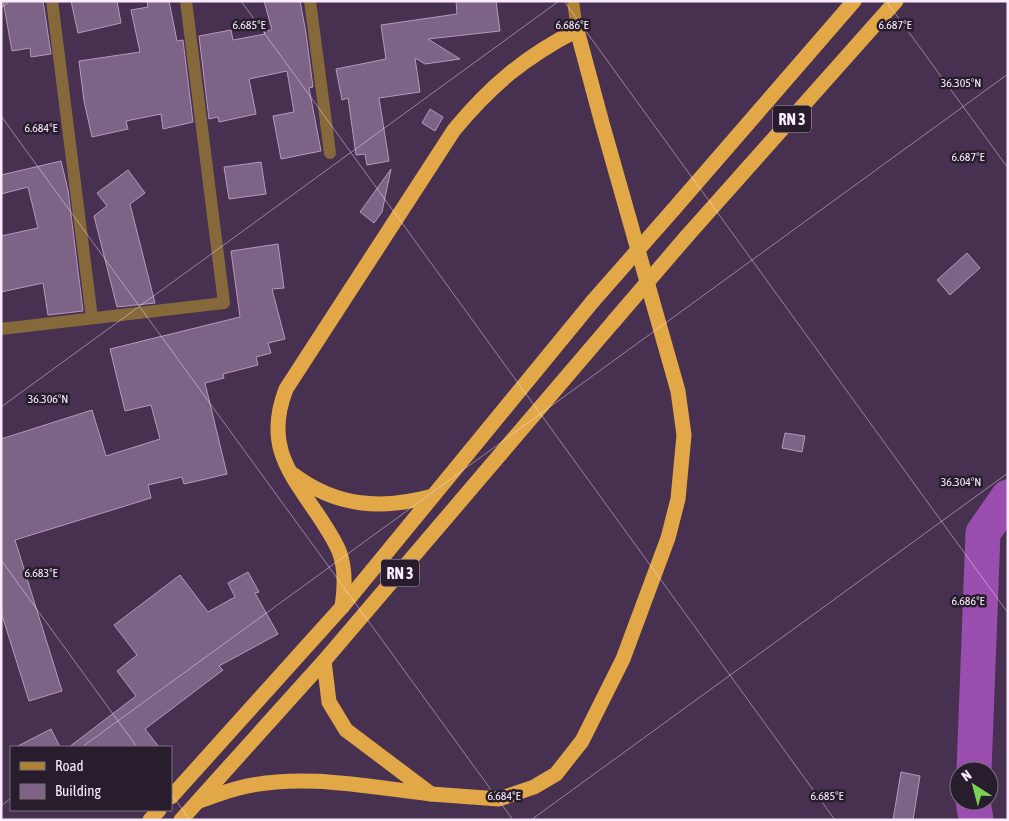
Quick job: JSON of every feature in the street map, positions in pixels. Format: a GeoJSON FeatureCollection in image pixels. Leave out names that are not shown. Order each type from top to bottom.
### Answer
{"type":"FeatureCollection","features":[{"type":"Feature","properties":{"kind":"highway","name":"RN 3"},"geometry":{"type":"LineString","coordinates":[[172,795],[342,607],[593,301],[854,1]]}},
{"type":"Feature","properties":{"kind":"highway","name":"RN 3"},"geometry":{"type":"LineString","coordinates":[[181,820],[324,661],[687,236],[896,1]]}},
{"type":"Feature","properties":{"kind":"highway"},"geometry":{"type":"LineString","coordinates":[[198,802],[240,787],[278,782],[321,781],[431,794],[500,799],[534,787],[556,774],[582,741],[623,660],[668,538],[678,499],[684,435],[678,392],[577,30],[548,45],[522,63],[486,94],[454,130],[286,389],[278,416],[277,430],[282,457],[287,469],[333,538],[339,551],[345,578],[342,607]]}},
{"type":"Feature","properties":{"kind":"highway"},"geometry":{"type":"LineString","coordinates":[[287,469],[318,489],[345,500],[389,505],[411,502],[432,496]]}},
{"type":"Feature","properties":{"kind":"highway"},"geometry":{"type":"LineString","coordinates":[[324,661],[329,702],[346,730],[431,794]]}},
{"type":"Feature","properties":{"kind":"main road"},"geometry":{"type":"LineString","coordinates":[[573,1],[577,30]]}},
{"type":"Feature","properties":{"kind":"street"},"geometry":{"type":"LineString","coordinates":[[52,1],[92,318]]}},
{"type":"Feature","properties":{"kind":"street"},"geometry":{"type":"LineString","coordinates":[[1,330],[224,303],[186,1]]}},
{"type":"Feature","properties":{"kind":"street"},"geometry":{"type":"LineString","coordinates":[[310,1],[330,153]]}},
{"type":"Feature","properties":{"kind":"building"},"geometry":{"type":"Polygon","coordinates":[[[3,1],[43,1],[51,54],[31,57],[30,48],[12,51],[3,1]]]}},
{"type":"Feature","properties":{"kind":"building"},"geometry":{"type":"Polygon","coordinates":[[[71,1],[117,1],[121,23],[78,33],[71,1]]]}},
{"type":"Feature","properties":{"kind":"building"},"geometry":{"type":"Polygon","coordinates":[[[147,1],[169,1],[177,41],[183,40],[193,122],[163,129],[161,114],[126,121],[128,129],[92,137],[84,101],[79,61],[140,52],[131,10],[148,7],[147,1]]]}},
{"type":"Feature","properties":{"kind":"building"},"geometry":{"type":"Polygon","coordinates":[[[264,1],[300,1],[313,87],[309,88],[321,151],[281,159],[273,116],[294,112],[287,71],[249,79],[256,114],[219,122],[218,117],[209,119],[199,36],[231,30],[233,40],[265,34],[264,31],[272,30],[264,1]]]}},
{"type":"Feature","properties":{"kind":"building"},"geometry":{"type":"Polygon","coordinates":[[[456,1],[496,1],[500,31],[428,39],[460,59],[425,64],[415,58],[420,92],[379,98],[389,161],[367,165],[365,154],[356,155],[348,98],[342,100],[336,69],[386,59],[381,25],[457,14],[456,1]]]}},
{"type":"Feature","properties":{"kind":"building"},"geometry":{"type":"Polygon","coordinates":[[[430,109],[443,117],[435,131],[422,123],[430,109]]]}},
{"type":"Feature","properties":{"kind":"building"},"geometry":{"type":"Polygon","coordinates":[[[61,161],[68,190],[83,311],[48,315],[43,283],[1,292],[1,236],[38,228],[28,187],[1,194],[1,175],[61,161]]]}},
{"type":"Feature","properties":{"kind":"building"},"geometry":{"type":"Polygon","coordinates":[[[261,162],[266,194],[229,199],[224,167],[261,162]]]}},
{"type":"Feature","properties":{"kind":"building"},"geometry":{"type":"Polygon","coordinates":[[[391,169],[382,212],[374,223],[360,212],[391,169]]]}},
{"type":"Feature","properties":{"kind":"building"},"geometry":{"type":"Polygon","coordinates":[[[128,170],[145,193],[130,204],[155,303],[117,307],[94,216],[107,206],[97,193],[128,170]]]}},
{"type":"Feature","properties":{"kind":"building"},"geometry":{"type":"Polygon","coordinates":[[[278,244],[284,288],[272,289],[285,339],[268,343],[271,353],[256,357],[258,365],[223,374],[224,378],[205,383],[227,474],[184,484],[182,477],[148,485],[151,498],[15,540],[62,691],[29,701],[1,612],[1,439],[92,410],[106,456],[160,439],[151,405],[125,411],[110,349],[240,317],[231,251],[278,244]]]}},
{"type":"Feature","properties":{"kind":"building"},"geometry":{"type":"Polygon","coordinates":[[[967,253],[980,268],[950,295],[937,280],[967,253]]]}},
{"type":"Feature","properties":{"kind":"building"},"geometry":{"type":"Polygon","coordinates":[[[785,433],[805,436],[802,452],[782,448],[785,433]]]}},
{"type":"Feature","properties":{"kind":"building"},"geometry":{"type":"Polygon","coordinates":[[[248,572],[259,592],[255,593],[278,634],[219,666],[223,670],[145,729],[158,746],[70,746],[136,696],[117,671],[137,655],[114,625],[180,575],[208,612],[235,597],[228,583],[248,572]]]}},
{"type":"Feature","properties":{"kind":"building"},"geometry":{"type":"Polygon","coordinates":[[[51,729],[60,746],[18,746],[51,729]]]}},
{"type":"Feature","properties":{"kind":"building"},"geometry":{"type":"Polygon","coordinates":[[[901,772],[920,776],[913,820],[893,820],[901,772]]]}},
{"type":"Feature","properties":{"kind":"waterway"},"geometry":{"type":"LineString","coordinates":[[974,761],[983,533],[1008,497]]}},
{"type":"Feature","properties":{"kind":"waterway"},"geometry":{"type":"LineString","coordinates":[[975,811],[976,820]]}}]}
